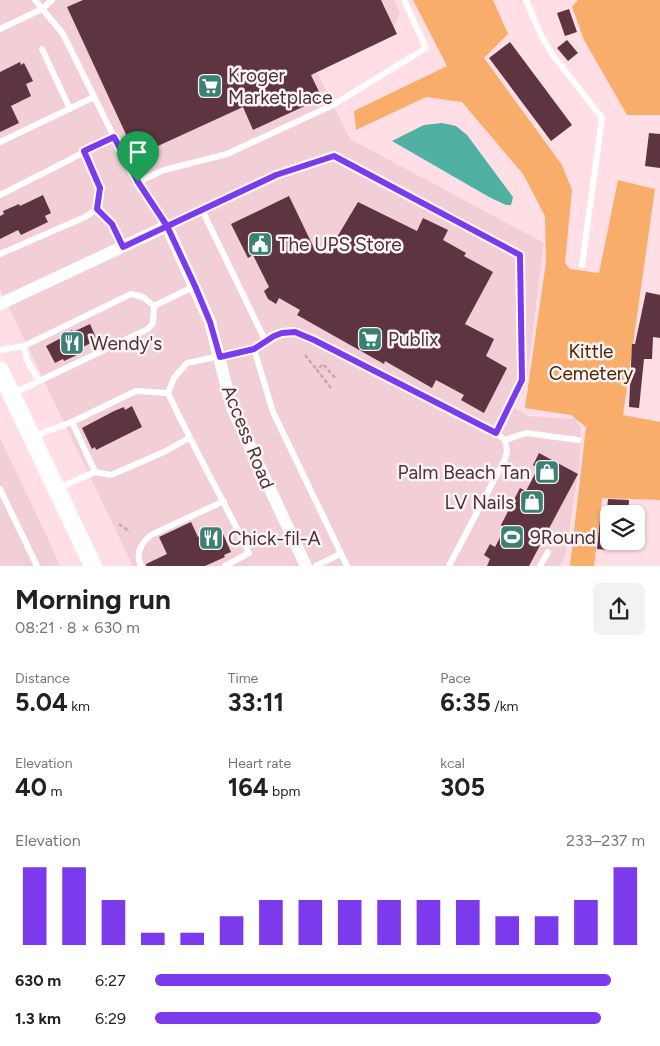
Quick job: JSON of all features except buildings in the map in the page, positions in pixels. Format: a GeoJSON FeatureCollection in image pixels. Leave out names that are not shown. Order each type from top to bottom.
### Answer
{"type":"FeatureCollection","features":[{"type":"Feature","properties":{"kind":"main road"},"geometry":{"type":"LineString","coordinates":[[0,370],[93,566]]}},
{"type":"Feature","properties":{"kind":"street"},"geometry":{"type":"LineString","coordinates":[[0,304],[167,226]]}},
{"type":"Feature","properties":{"kind":"street","name":"Access Road"},"geometry":{"type":"LineString","coordinates":[[167,226],[210,322],[232,408],[244,438],[306,566]]}},
{"type":"Feature","properties":{"kind":"lane"},"geometry":{"type":"LineString","coordinates":[[35,0],[63,34],[138,182],[167,226],[276,175],[334,156],[520,255],[522,380],[496,433]]}},
{"type":"Feature","properties":{"kind":"lane"},"geometry":{"type":"LineString","coordinates":[[0,29],[42,9],[52,0]]}},
{"type":"Feature","properties":{"kind":"lane"},"geometry":{"type":"LineString","coordinates":[[138,182],[164,170],[227,154],[333,105],[426,48],[404,0]]}},
{"type":"Feature","properties":{"kind":"lane"},"geometry":{"type":"LineString","coordinates":[[526,0],[541,35],[552,54],[602,118],[582,266]]}},
{"type":"Feature","properties":{"kind":"lane"},"geometry":{"type":"LineString","coordinates":[[42,48],[70,109]]}},
{"type":"Feature","properties":{"kind":"lane"},"geometry":{"type":"LineString","coordinates":[[0,142],[94,97]]}},
{"type":"Feature","properties":{"kind":"lane"},"geometry":{"type":"LineString","coordinates":[[0,195],[114,137]]}},
{"type":"Feature","properties":{"kind":"lane"},"geometry":{"type":"LineString","coordinates":[[0,254],[85,217],[97,209],[100,188],[84,151]]}},
{"type":"Feature","properties":{"kind":"lane"},"geometry":{"type":"LineString","coordinates":[[97,209],[112,224],[123,247]]}},
{"type":"Feature","properties":{"kind":"lane"},"geometry":{"type":"LineString","coordinates":[[202,210],[265,340]]}},
{"type":"Feature","properties":{"kind":"lane"},"geometry":{"type":"LineString","coordinates":[[154,306],[195,286]]}},
{"type":"Feature","properties":{"kind":"lane"},"geometry":{"type":"LineString","coordinates":[[0,350],[24,346],[131,294],[143,297],[154,306]]}},
{"type":"Feature","properties":{"kind":"lane"},"geometry":{"type":"LineString","coordinates":[[12,394],[148,328],[153,323],[154,306]]}},
{"type":"Feature","properties":{"kind":"lane"},"geometry":{"type":"LineString","coordinates":[[226,566],[249,553],[224,501],[189,438],[168,393],[174,378],[187,363],[254,349],[265,340],[282,333],[295,332],[496,433],[505,440],[507,451],[505,459],[449,566]]}},
{"type":"Feature","properties":{"kind":"lane"},"geometry":{"type":"LineString","coordinates":[[24,346],[27,360],[39,381]]}},
{"type":"Feature","properties":{"kind":"lane"},"geometry":{"type":"LineString","coordinates":[[254,349],[273,412],[347,566]]}},
{"type":"Feature","properties":{"kind":"lane"},"geometry":{"type":"LineString","coordinates":[[32,437],[72,422],[136,391],[168,393]]}},
{"type":"Feature","properties":{"kind":"lane"},"geometry":{"type":"LineString","coordinates":[[72,422],[95,472]]}},
{"type":"Feature","properties":{"kind":"lane"},"geometry":{"type":"LineString","coordinates":[[505,440],[526,434],[578,440]]}},
{"type":"Feature","properties":{"kind":"lane"},"geometry":{"type":"LineString","coordinates":[[56,488],[95,472],[111,475],[164,452],[189,438]]}},
{"type":"Feature","properties":{"kind":"lane"},"geometry":{"type":"LineString","coordinates":[[0,489],[37,566]]}},
{"type":"Feature","properties":{"kind":"lane"},"geometry":{"type":"LineString","coordinates":[[141,566],[139,549],[151,535],[224,501]]}},
{"type":"Feature","properties":{"kind":"lane"},"geometry":{"type":"LineString","coordinates":[[540,566],[548,552]]}},
{"type":"Feature","properties":{"kind":"lane"},"geometry":{"type":"LineString","coordinates":[[316,566],[340,554]]}},
{"type":"Feature","properties":{"kind":"path"},"geometry":{"type":"LineString","coordinates":[[306,355],[331,388]]}},
{"type":"Feature","properties":{"kind":"path"},"geometry":{"type":"LineString","coordinates":[[317,370],[324,363],[336,379]]}},
{"type":"Feature","properties":{"kind":"path"},"geometry":{"type":"LineString","coordinates":[[120,524],[130,532]]}},
{"type":"Feature","properties":{"kind":"shaded area"},"geometry":{"type":"Polygon","coordinates":[[[0,0],[394,0],[400,13],[391,33],[316,70],[350,139],[544,243],[526,386],[515,408],[528,416],[575,419],[581,428],[579,467],[565,557],[560,566],[133,566],[0,289],[0,0]]]}},
{"type":"Feature","properties":{"kind":"shaded area"},"geometry":{"type":"Polygon","coordinates":[[[442,123],[456,126],[467,135],[513,197],[511,205],[506,205],[489,197],[392,141],[424,125],[442,123]]]}},
{"type":"Feature","properties":{"kind":"shaded area"},"geometry":{"type":"Polygon","coordinates":[[[0,438],[47,537],[60,566],[0,566],[0,438]]]}},
{"type":"Feature","properties":{"kind":"green space","name":"Kittle Cemetery"},"geometry":{"type":"Polygon","coordinates":[[[413,0],[493,0],[508,34],[484,58],[562,165],[572,190],[565,263],[570,269],[599,273],[618,180],[655,189],[623,415],[660,422],[660,500],[602,498],[594,566],[570,566],[586,427],[571,415],[525,408],[546,262],[545,216],[523,174],[462,102],[426,97],[356,130],[354,111],[447,66],[413,0]]]}},
{"type":"Feature","properties":{"kind":"green space"},"geometry":{"type":"Polygon","coordinates":[[[578,0],[660,0],[660,115],[627,115],[584,40],[572,7],[578,0]]]}},
{"type":"Feature","properties":{"kind":"place","name":"Kroger Marketplace"},"geometry":{"type":"Point","coordinates":[210,86]}},
{"type":"Feature","properties":{"kind":"place","name":"The UPS Store"},"geometry":{"type":"Point","coordinates":[260,244]}},
{"type":"Feature","properties":{"kind":"place","name":"Publix"},"geometry":{"type":"Point","coordinates":[370,339]}},
{"type":"Feature","properties":{"kind":"place","name":"Wendy's"},"geometry":{"type":"Point","coordinates":[72,343]}},
{"type":"Feature","properties":{"kind":"place","name":"Palm Beach Tan"},"geometry":{"type":"Point","coordinates":[547,472]}},
{"type":"Feature","properties":{"kind":"place","name":"LV Nails"},"geometry":{"type":"Point","coordinates":[532,502]}},
{"type":"Feature","properties":{"kind":"place","name":"9Round"},"geometry":{"type":"Point","coordinates":[512,537]}},
{"type":"Feature","properties":{"kind":"place","name":"Chick-fil-A"},"geometry":{"type":"Point","coordinates":[211,538]}},
{"type":"Feature","properties":{"kind":"route"},"geometry":{"type":"LineString","coordinates":[[138,182],[114,137],[84,151],[100,188],[97,209],[112,224],[123,247],[167,226],[276,175],[334,156],[520,255],[520,359],[522,380],[496,433],[295,332],[274,336],[265,340],[254,349],[220,357],[210,322],[167,226],[138,182]]}}]}
